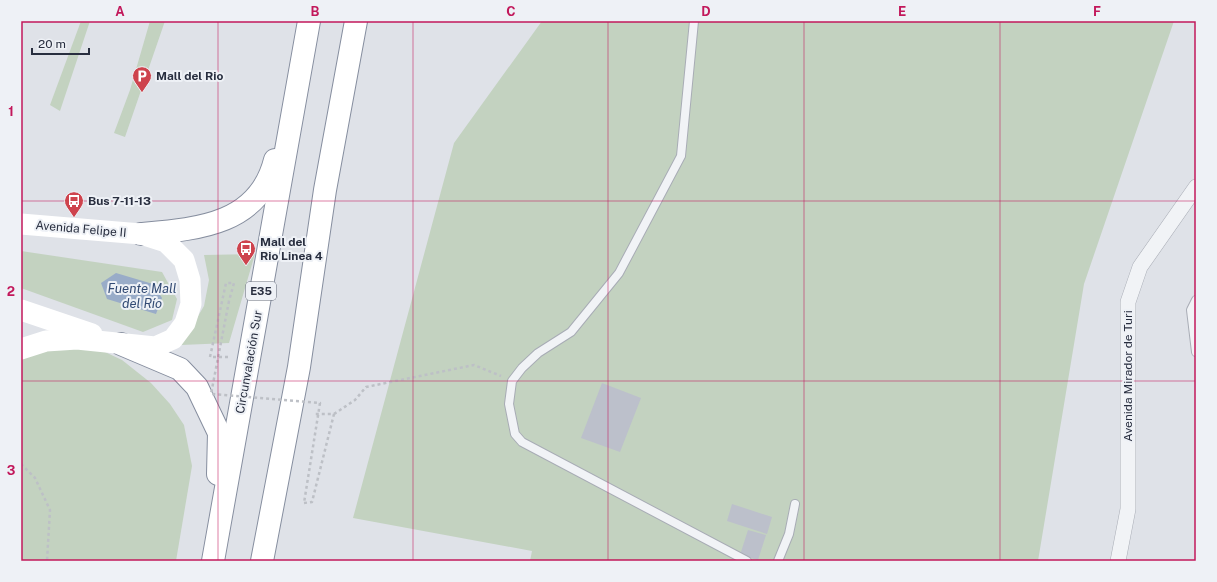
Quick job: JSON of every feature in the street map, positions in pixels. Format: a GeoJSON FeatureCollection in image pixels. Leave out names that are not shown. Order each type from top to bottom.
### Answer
{"type":"FeatureCollection","features":[{"type":"Feature","properties":{"kind":"highway","name":"Circunvalación Sur"},"geometry":{"type":"LineString","coordinates":[[215,552],[309,21]]}},
{"type":"Feature","properties":{"kind":"highway"},"geometry":{"type":"LineString","coordinates":[[262,561],[299,367],[325,190],[356,21]]}},
{"type":"Feature","properties":{"kind":"highway"},"geometry":{"type":"LineString","coordinates":[[141,234],[201,228],[222,221],[240,210],[266,186],[272,173],[297,90]]}},
{"type":"Feature","properties":{"kind":"highway"},"geometry":{"type":"LineString","coordinates":[[121,344],[180,369],[197,386],[219,433],[215,552]]}},
{"type":"Feature","properties":{"kind":"main road","name":"Avenida Felipe II"},"geometry":{"type":"LineString","coordinates":[[21,224],[141,234],[166,242],[184,260],[190,280],[191,304],[185,323],[173,339],[155,347],[121,344]]}},
{"type":"Feature","properties":{"kind":"main road"},"geometry":{"type":"LineString","coordinates":[[21,310],[121,344]]}},
{"type":"Feature","properties":{"kind":"main road"},"geometry":{"type":"LineString","coordinates":[[21,349],[46,341],[77,339],[121,344]]}},
{"type":"Feature","properties":{"kind":"street","name":"Avenida Mirador de Turi"},"geometry":{"type":"LineString","coordinates":[[1118,561],[1128,509],[1128,302],[1140,268],[1196,187]]}},
{"type":"Feature","properties":{"kind":"lane"},"geometry":{"type":"LineString","coordinates":[[694,21],[681,156],[619,273],[571,332],[538,353],[522,368],[512,381],[509,404],[515,434],[522,442],[747,561]]}},
{"type":"Feature","properties":{"kind":"lane"},"geometry":{"type":"LineString","coordinates":[[1196,300],[1191,310],[1196,352]]}},
{"type":"Feature","properties":{"kind":"lane"},"geometry":{"type":"LineString","coordinates":[[778,561],[789,534],[795,504]]}},
{"type":"Feature","properties":{"kind":"path"},"geometry":{"type":"LineString","coordinates":[[250,357],[210,357],[226,283],[234,283],[229,301],[211,394],[320,403],[304,503],[312,502],[334,414]]}},
{"type":"Feature","properties":{"kind":"path"},"geometry":{"type":"LineString","coordinates":[[313,414],[334,414],[355,400],[366,387],[474,365],[512,381]]}},
{"type":"Feature","properties":{"kind":"path"},"geometry":{"type":"LineString","coordinates":[[21,464],[35,478],[50,510],[47,561]]}},
{"type":"Feature","properties":{"kind":"green space"},"geometry":{"type":"Polygon","coordinates":[[[81,21],[90,21],[60,111],[50,105],[81,21]]]}},
{"type":"Feature","properties":{"kind":"green space"},"geometry":{"type":"Polygon","coordinates":[[[150,21],[165,21],[125,137],[114,133],[130,90],[150,21]]]}},
{"type":"Feature","properties":{"kind":"green space"},"geometry":{"type":"Polygon","coordinates":[[[542,21],[1174,21],[1084,284],[1038,561],[530,561],[532,551],[353,518],[454,143],[542,21]]]}},
{"type":"Feature","properties":{"kind":"green space"},"geometry":{"type":"Polygon","coordinates":[[[21,251],[162,272],[177,299],[172,320],[143,332],[21,288],[21,251]]]}},
{"type":"Feature","properties":{"kind":"green space"},"geometry":{"type":"Polygon","coordinates":[[[255,254],[229,343],[181,345],[204,306],[209,280],[204,255],[255,254]]]}},
{"type":"Feature","properties":{"kind":"green space"},"geometry":{"type":"Polygon","coordinates":[[[68,346],[105,352],[122,360],[151,383],[170,404],[184,425],[192,466],[176,561],[21,561],[21,357],[68,346]]]}},
{"type":"Feature","properties":{"kind":"water","name":"Fuente Mall del Río"},"geometry":{"type":"Polygon","coordinates":[[[116,273],[153,284],[162,298],[156,314],[107,299],[101,283],[116,273]]]}},
{"type":"Feature","properties":{"kind":"building"},"geometry":{"type":"Polygon","coordinates":[[[602,383],[641,398],[620,452],[581,438],[602,383]]]}},
{"type":"Feature","properties":{"kind":"building"},"geometry":{"type":"Polygon","coordinates":[[[732,504],[772,517],[767,534],[727,521],[732,504]]]}},
{"type":"Feature","properties":{"kind":"building"},"geometry":{"type":"Polygon","coordinates":[[[748,530],[766,535],[758,560],[740,555],[748,530]]]}},
{"type":"Feature","properties":{"kind":"place","name":"Mall del Rio"},"geometry":{"type":"Point","coordinates":[142,93]}},
{"type":"Feature","properties":{"kind":"place","name":"Bus 7-11-13"},"geometry":{"type":"Point","coordinates":[74,218]}},
{"type":"Feature","properties":{"kind":"place","name":"Mall del Rio Linea 4"},"geometry":{"type":"Point","coordinates":[246,266]}}]}
